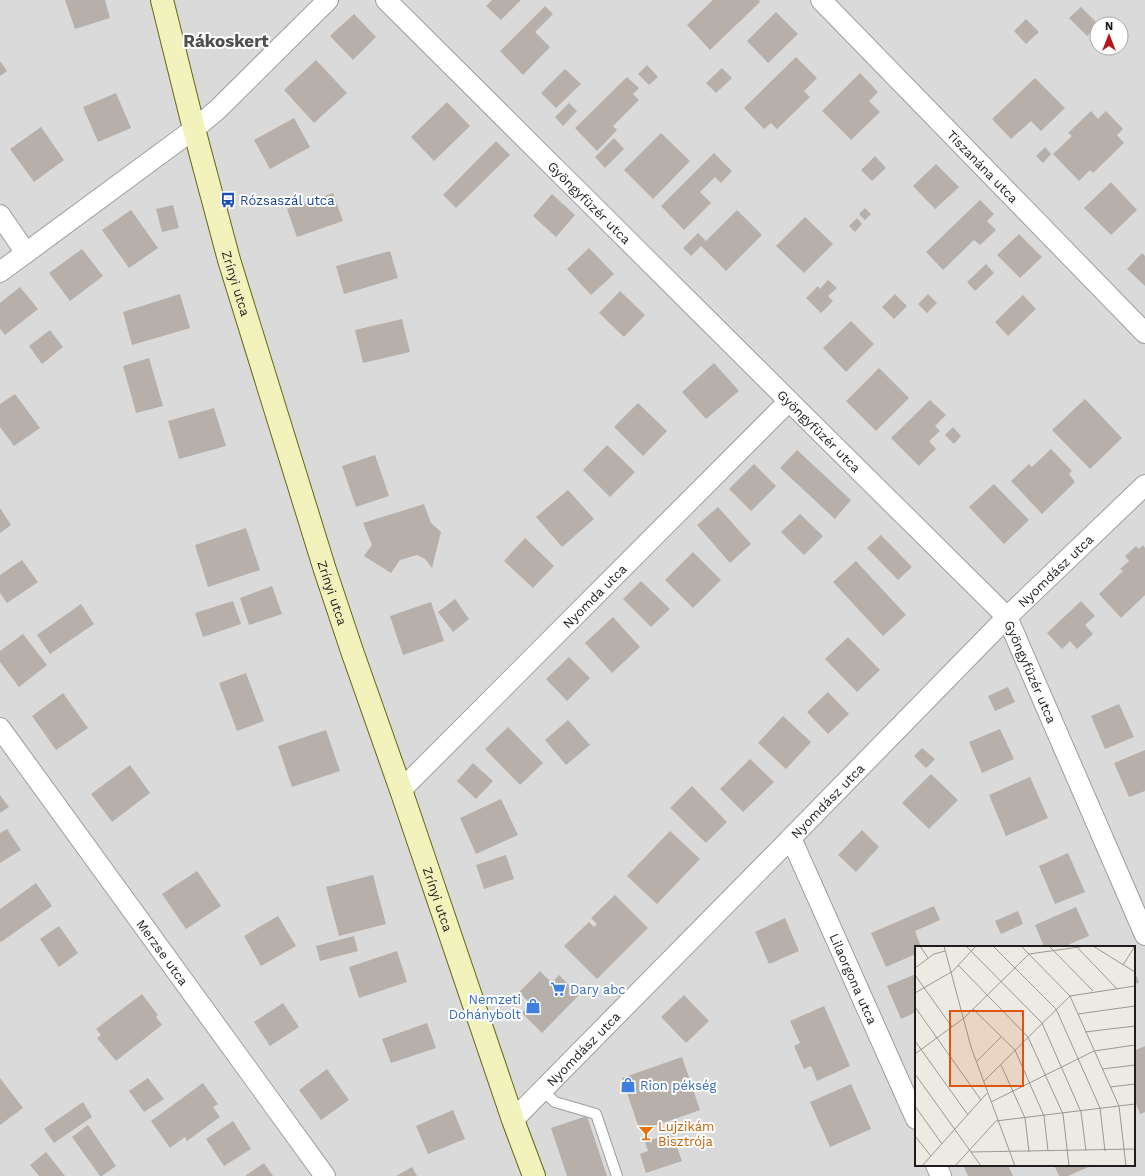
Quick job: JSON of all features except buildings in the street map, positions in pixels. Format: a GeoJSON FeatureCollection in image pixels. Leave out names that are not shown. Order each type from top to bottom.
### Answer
{"type":"FeatureCollection","features":[{"type":"Feature","properties":{"kind":"main road","name":"Zrínyi utca"},"geometry":{"type":"LineString","coordinates":[[162,0],[194,129],[229,260],[273,404],[352,651],[401,790],[513,1120],[534,1176]]}},
{"type":"Feature","properties":{"kind":"street"},"geometry":{"type":"LineString","coordinates":[[0,272],[194,129],[216,110],[328,0]]}},
{"type":"Feature","properties":{"kind":"street","name":"Gyöngyfüzér utca"},"geometry":{"type":"LineString","coordinates":[[386,0],[1007,617],[1145,935]]}},
{"type":"Feature","properties":{"kind":"street","name":"Tiszanána utca"},"geometry":{"type":"LineString","coordinates":[[821,0],[1145,333]]}},
{"type":"Feature","properties":{"kind":"street"},"geometry":{"type":"LineString","coordinates":[[0,215],[26,253]]}},
{"type":"Feature","properties":{"kind":"street","name":"Nyomda utca"},"geometry":{"type":"LineString","coordinates":[[401,790],[789,402]]}},
{"type":"Feature","properties":{"kind":"street","name":"Nyomdász utca"},"geometry":{"type":"LineString","coordinates":[[513,1120],[1007,617],[1145,485]]}},
{"type":"Feature","properties":{"kind":"street","name":"Merzse utca"},"geometry":{"type":"LineString","coordinates":[[0,728],[325,1176]]}},
{"type":"Feature","properties":{"kind":"street","name":"Lilaorgona utca"},"geometry":{"type":"LineString","coordinates":[[791,838],[915,1117]]}},
{"type":"Feature","properties":{"kind":"street"},"geometry":{"type":"LineString","coordinates":[[936,1166],[941,1176]]}},
{"type":"Feature","properties":{"kind":"lane"},"geometry":{"type":"LineString","coordinates":[[542,1091],[555,1102],[596,1114],[617,1176]]}},
{"type":"Feature","properties":{"kind":"shaded area"},"geometry":{"type":"Polygon","coordinates":[[[0,0],[1145,0],[1145,1176],[0,1176],[0,0]]]}},
{"type":"Feature","properties":{"kind":"place","name":"Rózsaszál utca"},"geometry":{"type":"Point","coordinates":[228,200]}},
{"type":"Feature","properties":{"kind":"place","name":"Dary abc"},"geometry":{"type":"Point","coordinates":[558,989]}},
{"type":"Feature","properties":{"kind":"place","name":"Nemzeti Dohánybolt"},"geometry":{"type":"Point","coordinates":[533,1006]}},
{"type":"Feature","properties":{"kind":"place","name":"Rion pékség"},"geometry":{"type":"Point","coordinates":[628,1085]}},
{"type":"Feature","properties":{"kind":"place","name":"Lujzikám Bisztrója"},"geometry":{"type":"Point","coordinates":[646,1133]}},
{"type":"Feature","properties":{"kind":"district","name":"Rákoskert"},"geometry":{"type":"Point","coordinates":[226,41]}}]}
